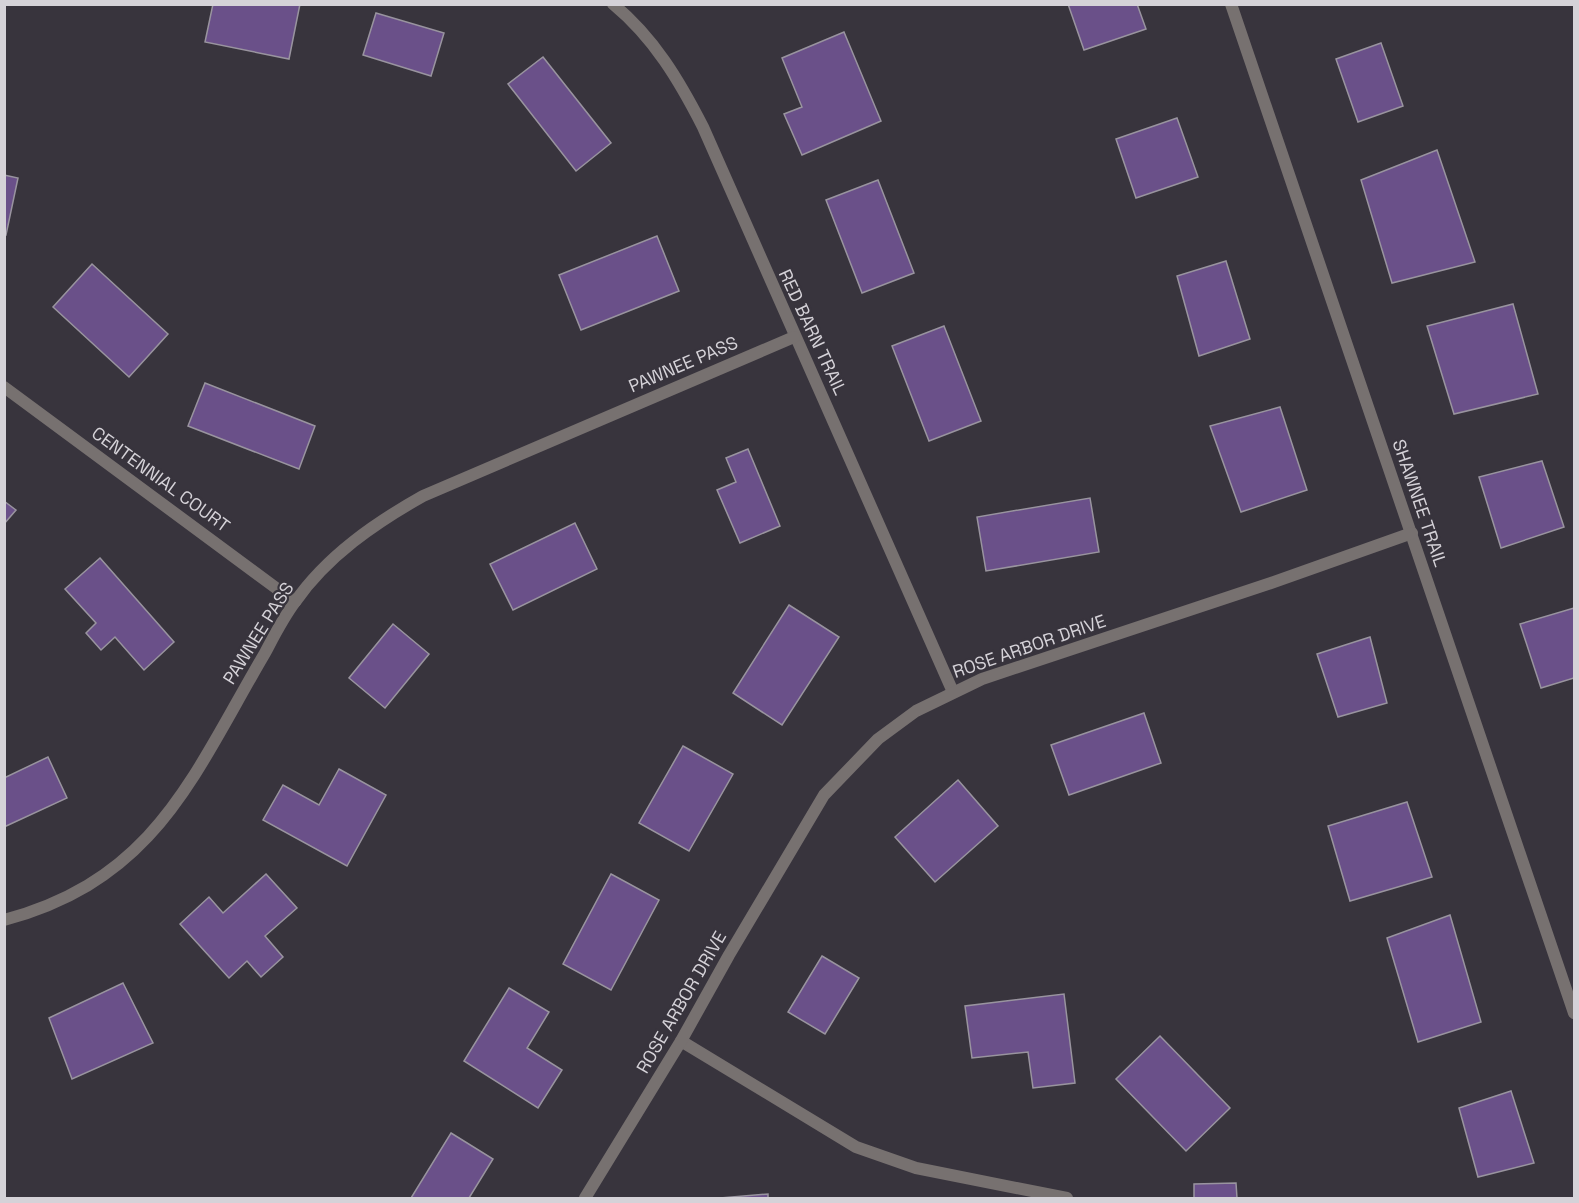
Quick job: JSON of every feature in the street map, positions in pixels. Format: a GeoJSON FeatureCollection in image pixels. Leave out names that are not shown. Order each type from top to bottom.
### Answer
{"type":"FeatureCollection","features":[{"type":"Feature","properties":{"kind":"street","name":"RED BARN TRAIL"},"geometry":{"type":"LineString","coordinates":[[613,4],[632,20],[654,45],[681,84],[703,127],[794,337],[840,432],[952,692]]}},
{"type":"Feature","properties":{"kind":"street","name":"SHAWNEE TRAIL"},"geometry":{"type":"LineString","coordinates":[[1232,4],[1575,1013]]}},
{"type":"Feature","properties":{"kind":"street","name":"PAWNEE PASS"},"geometry":{"type":"LineString","coordinates":[[4,920],[38,910],[77,893],[112,870],[144,843],[171,811],[295,602],[333,559],[386,517],[423,496],[794,337]]}},
{"type":"Feature","properties":{"kind":"street","name":"CENTENNIAL COURT"},"geometry":{"type":"LineString","coordinates":[[4,387],[295,602]]}},
{"type":"Feature","properties":{"kind":"street","name":"ROSE ARBOR DRIVE"},"geometry":{"type":"LineString","coordinates":[[585,1198],[681,1041],[824,795],[878,739],[916,711],[952,692],[982,680],[1412,533]]}},
{"type":"Feature","properties":{"kind":"street"},"geometry":{"type":"LineString","coordinates":[[681,1041],[856,1147],[916,1168],[1067,1198]]}},
{"type":"Feature","properties":{"kind":"building"},"geometry":{"type":"Polygon","coordinates":[[[213,4],[300,4],[289,59],[205,42],[213,4]]]}},
{"type":"Feature","properties":{"kind":"building"},"geometry":{"type":"Polygon","coordinates":[[[1068,4],[1137,4],[1146,29],[1084,50],[1068,4]]]}},
{"type":"Feature","properties":{"kind":"building"},"geometry":{"type":"Polygon","coordinates":[[[376,13],[444,33],[431,76],[363,55],[376,13]]]}},
{"type":"Feature","properties":{"kind":"building"},"geometry":{"type":"Polygon","coordinates":[[[844,32],[881,121],[802,155],[784,114],[802,107],[782,58],[844,32]]]}},
{"type":"Feature","properties":{"kind":"building"},"geometry":{"type":"Polygon","coordinates":[[[1381,43],[1403,106],[1358,122],[1336,59],[1381,43]]]}},
{"type":"Feature","properties":{"kind":"building"},"geometry":{"type":"Polygon","coordinates":[[[543,57],[611,143],[576,171],[508,84],[543,57]]]}},
{"type":"Feature","properties":{"kind":"building"},"geometry":{"type":"Polygon","coordinates":[[[1177,118],[1198,177],[1136,198],[1116,139],[1177,118]]]}},
{"type":"Feature","properties":{"kind":"building"},"geometry":{"type":"Polygon","coordinates":[[[1437,150],[1475,262],[1392,283],[1361,180],[1437,150]]]}},
{"type":"Feature","properties":{"kind":"building"},"geometry":{"type":"Polygon","coordinates":[[[4,175],[18,178],[6,235],[4,234],[4,175]]]}},
{"type":"Feature","properties":{"kind":"building"},"geometry":{"type":"Polygon","coordinates":[[[878,180],[914,273],[862,293],[826,200],[878,180]]]}},
{"type":"Feature","properties":{"kind":"building"},"geometry":{"type":"Polygon","coordinates":[[[657,236],[679,291],[581,330],[559,275],[657,236]]]}},
{"type":"Feature","properties":{"kind":"building"},"geometry":{"type":"Polygon","coordinates":[[[1226,261],[1250,339],[1199,356],[1177,276],[1226,261]]]}},
{"type":"Feature","properties":{"kind":"building"},"geometry":{"type":"Polygon","coordinates":[[[92,264],[168,334],[129,377],[53,307],[92,264]]]}},
{"type":"Feature","properties":{"kind":"building"},"geometry":{"type":"Polygon","coordinates":[[[1513,304],[1538,394],[1454,414],[1427,326],[1513,304]]]}},
{"type":"Feature","properties":{"kind":"building"},"geometry":{"type":"Polygon","coordinates":[[[944,326],[981,421],[929,441],[892,346],[944,326]]]}},
{"type":"Feature","properties":{"kind":"building"},"geometry":{"type":"Polygon","coordinates":[[[205,383],[315,426],[299,469],[188,426],[205,383]]]}},
{"type":"Feature","properties":{"kind":"building"},"geometry":{"type":"Polygon","coordinates":[[[1280,407],[1307,490],[1241,512],[1210,426],[1280,407]]]}},
{"type":"Feature","properties":{"kind":"building"},"geometry":{"type":"Polygon","coordinates":[[[748,449],[780,526],[740,543],[717,490],[736,482],[726,458],[748,449]]]}},
{"type":"Feature","properties":{"kind":"building"},"geometry":{"type":"Polygon","coordinates":[[[1542,461],[1564,527],[1501,548],[1479,477],[1542,461]]]}},
{"type":"Feature","properties":{"kind":"building"},"geometry":{"type":"Polygon","coordinates":[[[1090,498],[1099,552],[986,571],[977,517],[1090,498]]]}},
{"type":"Feature","properties":{"kind":"building"},"geometry":{"type":"Polygon","coordinates":[[[4,501],[16,510],[4,524],[4,501]]]}},
{"type":"Feature","properties":{"kind":"building"},"geometry":{"type":"Polygon","coordinates":[[[575,523],[597,569],[513,610],[490,564],[575,523]]]}},
{"type":"Feature","properties":{"kind":"building"},"geometry":{"type":"Polygon","coordinates":[[[100,558],[174,642],[144,670],[115,637],[101,650],[86,633],[96,623],[65,589],[100,558]]]}},
{"type":"Feature","properties":{"kind":"building"},"geometry":{"type":"Polygon","coordinates":[[[789,605],[839,637],[782,725],[733,693],[789,605]]]}},
{"type":"Feature","properties":{"kind":"building"},"geometry":{"type":"Polygon","coordinates":[[[1574,608],[1574,678],[1541,688],[1520,624],[1574,608]]]}},
{"type":"Feature","properties":{"kind":"building"},"geometry":{"type":"Polygon","coordinates":[[[393,624],[429,654],[385,708],[349,678],[393,624]]]}},
{"type":"Feature","properties":{"kind":"building"},"geometry":{"type":"Polygon","coordinates":[[[1370,637],[1387,703],[1338,717],[1317,654],[1370,637]]]}},
{"type":"Feature","properties":{"kind":"building"},"geometry":{"type":"Polygon","coordinates":[[[1144,713],[1161,763],[1069,795],[1051,745],[1144,713]]]}},
{"type":"Feature","properties":{"kind":"building"},"geometry":{"type":"Polygon","coordinates":[[[683,746],[733,774],[689,851],[639,823],[683,746]]]}},
{"type":"Feature","properties":{"kind":"building"},"geometry":{"type":"Polygon","coordinates":[[[48,757],[67,798],[4,827],[4,778],[48,757]]]}},
{"type":"Feature","properties":{"kind":"building"},"geometry":{"type":"Polygon","coordinates":[[[339,769],[386,795],[347,866],[263,820],[283,785],[319,805],[339,769]]]}},
{"type":"Feature","properties":{"kind":"building"},"geometry":{"type":"Polygon","coordinates":[[[958,780],[998,826],[935,882],[895,837],[958,780]]]}},
{"type":"Feature","properties":{"kind":"building"},"geometry":{"type":"Polygon","coordinates":[[[1407,802],[1432,877],[1350,901],[1328,826],[1407,802]]]}},
{"type":"Feature","properties":{"kind":"building"},"geometry":{"type":"Polygon","coordinates":[[[266,874],[297,908],[265,936],[283,957],[261,977],[247,961],[229,978],[180,924],[209,897],[223,913],[266,874]]]}},
{"type":"Feature","properties":{"kind":"building"},"geometry":{"type":"Polygon","coordinates":[[[611,874],[659,900],[611,990],[563,964],[611,874]]]}},
{"type":"Feature","properties":{"kind":"building"},"geometry":{"type":"Polygon","coordinates":[[[1450,915],[1481,1022],[1418,1042],[1387,938],[1450,915]]]}},
{"type":"Feature","properties":{"kind":"building"},"geometry":{"type":"Polygon","coordinates":[[[822,956],[859,978],[825,1034],[788,1012],[822,956]]]}},
{"type":"Feature","properties":{"kind":"building"},"geometry":{"type":"Polygon","coordinates":[[[123,983],[153,1043],[72,1079],[49,1018],[123,983]]]}},
{"type":"Feature","properties":{"kind":"building"},"geometry":{"type":"Polygon","coordinates":[[[509,988],[549,1012],[527,1048],[562,1070],[538,1108],[464,1061],[509,988]]]}},
{"type":"Feature","properties":{"kind":"building"},"geometry":{"type":"Polygon","coordinates":[[[1064,994],[1075,1083],[1033,1088],[1028,1052],[972,1058],[965,1006],[1064,994]]]}},
{"type":"Feature","properties":{"kind":"building"},"geometry":{"type":"Polygon","coordinates":[[[1160,1036],[1230,1108],[1186,1151],[1116,1079],[1160,1036]]]}},
{"type":"Feature","properties":{"kind":"building"},"geometry":{"type":"Polygon","coordinates":[[[1511,1091],[1534,1163],[1478,1177],[1459,1108],[1511,1091]]]}},
{"type":"Feature","properties":{"kind":"building"},"geometry":{"type":"Polygon","coordinates":[[[451,1133],[493,1159],[469,1198],[411,1198],[451,1133]]]}},
{"type":"Feature","properties":{"kind":"building"},"geometry":{"type":"Polygon","coordinates":[[[1236,1183],[1237,1198],[1194,1198],[1194,1184],[1236,1183]]]}},
{"type":"Feature","properties":{"kind":"building"},"geometry":{"type":"Polygon","coordinates":[[[768,1194],[768,1198],[720,1198],[768,1194]]]}}]}
